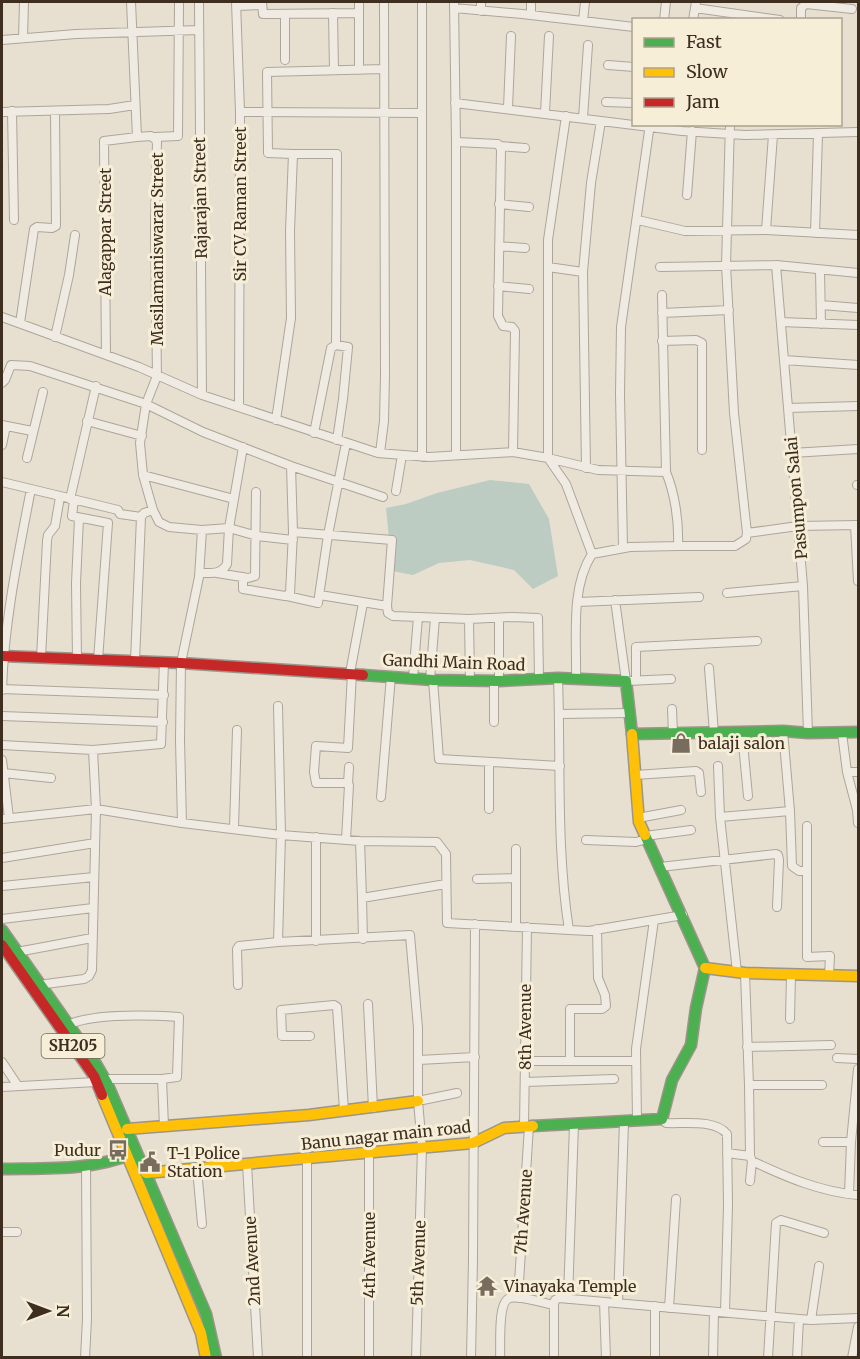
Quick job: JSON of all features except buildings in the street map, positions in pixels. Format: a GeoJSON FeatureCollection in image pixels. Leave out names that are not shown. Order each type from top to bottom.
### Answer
{"type":"FeatureCollection","features":[{"type":"Feature","properties":{"kind":"street"},"geometry":{"type":"LineString","coordinates":[[23,38],[24,2]]}},
{"type":"Feature","properties":{"kind":"street","name":"Masilamaniswarar Street"},"geometry":{"type":"LineString","coordinates":[[131,2],[137,137],[155,137],[156,141],[157,376]]}},
{"type":"Feature","properties":{"kind":"street"},"geometry":{"type":"LineString","coordinates":[[155,137],[178,136],[179,2]]}},
{"type":"Feature","properties":{"kind":"street","name":"Rajarajan Street"},"geometry":{"type":"LineString","coordinates":[[199,2],[202,395]]}},
{"type":"Feature","properties":{"kind":"street"},"geometry":{"type":"LineString","coordinates":[[359,2],[359,70]]}},
{"type":"Feature","properties":{"kind":"street"},"geometry":{"type":"LineString","coordinates":[[380,453],[385,398],[384,2]]}},
{"type":"Feature","properties":{"kind":"street"},"geometry":{"type":"LineString","coordinates":[[422,2],[422,457]]}},
{"type":"Feature","properties":{"kind":"street"},"geometry":{"type":"LineString","coordinates":[[481,2],[481,11]]}},
{"type":"Feature","properties":{"kind":"street"},"geometry":{"type":"LineString","coordinates":[[531,2],[531,15]]}},
{"type":"Feature","properties":{"kind":"street"},"geometry":{"type":"LineString","coordinates":[[583,21],[585,2]]}},
{"type":"Feature","properties":{"kind":"street"},"geometry":{"type":"LineString","coordinates":[[664,18],[666,2]]}},
{"type":"Feature","properties":{"kind":"street"},"geometry":{"type":"LineString","coordinates":[[237,4],[262,3],[263,14],[359,13]]}},
{"type":"Feature","properties":{"kind":"street","name":"Sir CV Raman Street"},"geometry":{"type":"LineString","coordinates":[[237,4],[240,112],[239,407]]}},
{"type":"Feature","properties":{"kind":"street"},"geometry":{"type":"LineString","coordinates":[[801,18],[801,8],[806,4],[852,9]]}},
{"type":"Feature","properties":{"kind":"street"},"geometry":{"type":"LineString","coordinates":[[456,455],[454,5],[481,11],[632,27]]}},
{"type":"Feature","properties":{"kind":"street"},"geometry":{"type":"LineString","coordinates":[[696,5],[769,18]]}},
{"type":"Feature","properties":{"kind":"street"},"geometry":{"type":"LineString","coordinates":[[333,13],[334,70]]}},
{"type":"Feature","properties":{"kind":"street"},"geometry":{"type":"LineString","coordinates":[[285,14],[285,60]]}},
{"type":"Feature","properties":{"kind":"street"},"geometry":{"type":"LineString","coordinates":[[2,40],[132,31],[199,30]]}},
{"type":"Feature","properties":{"kind":"street"},"geometry":{"type":"LineString","coordinates":[[508,108],[512,36]]}},
{"type":"Feature","properties":{"kind":"street"},"geometry":{"type":"LineString","coordinates":[[545,113],[549,36]]}},
{"type":"Feature","properties":{"kind":"street"},"geometry":{"type":"LineString","coordinates":[[583,118],[588,45]]}},
{"type":"Feature","properties":{"kind":"street"},"geometry":{"type":"LineString","coordinates":[[608,65],[632,68]]}},
{"type":"Feature","properties":{"kind":"street"},"geometry":{"type":"LineString","coordinates":[[314,433],[332,348],[336,345],[337,154],[268,153],[267,72],[384,69]]}},
{"type":"Feature","properties":{"kind":"street"},"geometry":{"type":"LineString","coordinates":[[606,102],[632,103]]}},
{"type":"Feature","properties":{"kind":"street"},"geometry":{"type":"LineString","coordinates":[[455,103],[632,124]]}},
{"type":"Feature","properties":{"kind":"street"},"geometry":{"type":"LineString","coordinates":[[2,112],[135,105]]}},
{"type":"Feature","properties":{"kind":"street"},"geometry":{"type":"LineString","coordinates":[[12,111],[14,220]]}},
{"type":"Feature","properties":{"kind":"street"},"geometry":{"type":"LineString","coordinates":[[20,323],[34,229],[56,226],[54,111]]}},
{"type":"Feature","properties":{"kind":"street"},"geometry":{"type":"LineString","coordinates":[[240,112],[422,113]]}},
{"type":"Feature","properties":{"kind":"street"},"geometry":{"type":"LineString","coordinates":[[566,116],[548,240],[548,458],[566,484],[592,554]]}},
{"type":"Feature","properties":{"kind":"street"},"geometry":{"type":"LineString","coordinates":[[586,468],[582,340],[583,272],[591,183],[601,121]]}},
{"type":"Feature","properties":{"kind":"street"},"geometry":{"type":"LineString","coordinates":[[623,548],[621,327],[650,126],[730,134],[858,132]]}},
{"type":"Feature","properties":{"kind":"street"},"geometry":{"type":"LineString","coordinates":[[576,679],[578,602],[584,567],[592,554],[623,548],[735,546],[746,539],[734,413],[726,264],[730,126]]}},
{"type":"Feature","properties":{"kind":"street"},"geometry":{"type":"LineString","coordinates":[[799,134],[800,126]]}},
{"type":"Feature","properties":{"kind":"street"},"geometry":{"type":"LineString","coordinates":[[687,195],[692,131]]}},
{"type":"Feature","properties":{"kind":"street"},"geometry":{"type":"LineString","coordinates":[[815,233],[818,134]]}},
{"type":"Feature","properties":{"kind":"street"},"geometry":{"type":"LineString","coordinates":[[766,230],[773,135]]}},
{"type":"Feature","properties":{"kind":"street","name":"Alagappar Street"},"geometry":{"type":"LineString","coordinates":[[106,355],[104,141],[137,137]]}},
{"type":"Feature","properties":{"kind":"street"},"geometry":{"type":"LineString","coordinates":[[456,142],[525,148]]}},
{"type":"Feature","properties":{"kind":"street"},"geometry":{"type":"LineString","coordinates":[[500,146],[499,321],[502,326],[512,327],[515,331],[513,452]]}},
{"type":"Feature","properties":{"kind":"street"},"geometry":{"type":"LineString","coordinates":[[276,420],[291,326],[290,231],[293,154]]}},
{"type":"Feature","properties":{"kind":"street"},"geometry":{"type":"LineString","coordinates":[[500,204],[529,207]]}},
{"type":"Feature","properties":{"kind":"street"},"geometry":{"type":"LineString","coordinates":[[638,220],[685,231],[766,230],[858,235]]}},
{"type":"Feature","properties":{"kind":"street"},"geometry":{"type":"LineString","coordinates":[[55,337],[69,275],[75,235]]}},
{"type":"Feature","properties":{"kind":"street"},"geometry":{"type":"LineString","coordinates":[[499,246],[525,248]]}},
{"type":"Feature","properties":{"kind":"street"},"geometry":{"type":"LineString","coordinates":[[660,267],[726,264],[776,265],[858,273]]}},
{"type":"Feature","properties":{"kind":"street","name":"Pasumpon Salai"},"geometry":{"type":"LineString","coordinates":[[776,265],[803,586],[808,733]]}},
{"type":"Feature","properties":{"kind":"street"},"geometry":{"type":"LineString","coordinates":[[548,267],[583,272]]}},
{"type":"Feature","properties":{"kind":"street"},"geometry":{"type":"LineString","coordinates":[[820,270],[821,324]]}},
{"type":"Feature","properties":{"kind":"street"},"geometry":{"type":"LineString","coordinates":[[498,286],[529,289]]}},
{"type":"Feature","properties":{"kind":"street"},"geometry":{"type":"LineString","coordinates":[[662,295],[666,472],[670,484],[678,546]]}},
{"type":"Feature","properties":{"kind":"street"},"geometry":{"type":"LineString","coordinates":[[821,305],[858,308]]}},
{"type":"Feature","properties":{"kind":"street"},"geometry":{"type":"LineString","coordinates":[[662,313],[729,310]]}},
{"type":"Feature","properties":{"kind":"street"},"geometry":{"type":"LineString","coordinates":[[2,316],[106,355],[202,395],[380,453],[422,457],[513,452],[586,468],[622,472],[666,472]]}},
{"type":"Feature","properties":{"kind":"street"},"geometry":{"type":"LineString","coordinates":[[781,322],[858,325]]}},
{"type":"Feature","properties":{"kind":"street"},"geometry":{"type":"LineString","coordinates":[[662,341],[696,340],[702,343],[702,450]]}},
{"type":"Feature","properties":{"kind":"street"},"geometry":{"type":"LineString","coordinates":[[336,345],[348,347],[337,440]]}},
{"type":"Feature","properties":{"kind":"street"},"geometry":{"type":"LineString","coordinates":[[784,360],[858,365]]}},
{"type":"Feature","properties":{"kind":"street"},"geometry":{"type":"LineString","coordinates":[[2,383],[9,368],[14,364],[30,366],[146,404],[203,432],[291,466],[383,497]]}},
{"type":"Feature","properties":{"kind":"street"},"geometry":{"type":"LineString","coordinates":[[157,376],[146,404],[140,458],[153,510],[159,522],[165,526],[202,530],[229,528],[257,536],[328,535],[392,540],[387,606],[391,616],[468,619],[538,618],[539,679]]}},
{"type":"Feature","properties":{"kind":"street"},"geometry":{"type":"LineString","coordinates":[[96,386],[72,500],[72,514],[79,518],[108,523],[99,660]]}},
{"type":"Feature","properties":{"kind":"street"},"geometry":{"type":"LineString","coordinates":[[27,458],[43,392]]}},
{"type":"Feature","properties":{"kind":"street"},"geometry":{"type":"LineString","coordinates":[[788,408],[858,406]]}},
{"type":"Feature","properties":{"kind":"street"},"geometry":{"type":"LineString","coordinates":[[87,421],[142,436]]}},
{"type":"Feature","properties":{"kind":"street"},"geometry":{"type":"LineString","coordinates":[[2,445],[4,425],[32,431]]}},
{"type":"Feature","properties":{"kind":"street"},"geometry":{"type":"LineString","coordinates":[[243,577],[243,589],[318,603],[328,535],[346,443]]}},
{"type":"Feature","properties":{"kind":"street"},"geometry":{"type":"LineString","coordinates":[[217,573],[225,569],[227,564],[229,528],[243,447]]}},
{"type":"Feature","properties":{"kind":"street"},"geometry":{"type":"LineString","coordinates":[[792,453],[858,449]]}},
{"type":"Feature","properties":{"kind":"street"},"geometry":{"type":"LineString","coordinates":[[396,491],[402,455]]}},
{"type":"Feature","properties":{"kind":"street"},"geometry":{"type":"LineString","coordinates":[[287,596],[290,592],[293,536],[291,466]]}},
{"type":"Feature","properties":{"kind":"street"},"geometry":{"type":"LineString","coordinates":[[143,475],[234,499]]}},
{"type":"Feature","properties":{"kind":"street"},"geometry":{"type":"LineString","coordinates":[[2,482],[118,510],[120,514],[141,517]]}},
{"type":"Feature","properties":{"kind":"street"},"geometry":{"type":"LineString","coordinates":[[31,489],[2,656],[2,690],[164,695]]}},
{"type":"Feature","properties":{"kind":"street"},"geometry":{"type":"LineString","coordinates":[[200,573],[252,578],[255,576],[256,492]]}},
{"type":"Feature","properties":{"kind":"street"},"geometry":{"type":"LineString","coordinates":[[41,658],[47,541],[48,535],[56,526],[60,497]]}},
{"type":"Feature","properties":{"kind":"street"},"geometry":{"type":"LineString","coordinates":[[135,661],[141,517],[144,513],[153,510]]}},
{"type":"Feature","properties":{"kind":"street"},"geometry":{"type":"LineString","coordinates":[[77,659],[76,583],[79,518]]}},
{"type":"Feature","properties":{"kind":"street"},"geometry":{"type":"LineString","coordinates":[[747,533],[798,526],[857,525],[858,581]]}},
{"type":"Feature","properties":{"kind":"street"},"geometry":{"type":"LineString","coordinates":[[182,823],[181,663],[200,573],[202,530]]}},
{"type":"Feature","properties":{"kind":"street"},"geometry":{"type":"LineString","coordinates":[[727,593],[803,586]]}},
{"type":"Feature","properties":{"kind":"street"},"geometry":{"type":"LineString","coordinates":[[320,595],[387,606]]}},
{"type":"Feature","properties":{"kind":"street"},"geometry":{"type":"LineString","coordinates":[[578,602],[699,597]]}},
{"type":"Feature","properties":{"kind":"street"},"geometry":{"type":"LineString","coordinates":[[615,600],[631,681]]}},
{"type":"Feature","properties":{"kind":"street"},"geometry":{"type":"LineString","coordinates":[[348,784],[316,783],[314,760],[316,746],[348,748],[351,673],[363,603]]}},
{"type":"Feature","properties":{"kind":"street"},"geometry":{"type":"LineString","coordinates":[[413,678],[418,617]]}},
{"type":"Feature","properties":{"kind":"street"},"geometry":{"type":"LineString","coordinates":[[435,618],[432,680],[439,759],[560,766]]}},
{"type":"Feature","properties":{"kind":"street"},"geometry":{"type":"LineString","coordinates":[[494,722],[499,618]]}},
{"type":"Feature","properties":{"kind":"street"},"geometry":{"type":"LineString","coordinates":[[468,619],[470,681]]}},
{"type":"Feature","properties":{"kind":"street"},"geometry":{"type":"LineString","coordinates":[[725,1312],[728,1206],[727,1134],[722,1128],[709,1124],[666,1123],[663,1119],[672,1080],[691,1045],[705,968],[638,818],[630,713],[631,681],[636,648],[757,641]]}},
{"type":"Feature","properties":{"kind":"street","name":"Gandhi Main Road"},"geometry":{"type":"LineString","coordinates":[[2,656],[164,662],[432,680],[496,681],[558,678],[631,681]]}},
{"type":"Feature","properties":{"kind":"street"},"geometry":{"type":"LineString","coordinates":[[2,745],[93,750],[161,744],[164,662]]}},
{"type":"Feature","properties":{"kind":"street"},"geometry":{"type":"LineString","coordinates":[[709,668],[714,733]]}},
{"type":"Feature","properties":{"kind":"street"},"geometry":{"type":"LineString","coordinates":[[381,797],[391,676]]}},
{"type":"Feature","properties":{"kind":"street"},"geometry":{"type":"LineString","coordinates":[[558,678],[564,892],[569,930]]}},
{"type":"Feature","properties":{"kind":"street"},"geometry":{"type":"LineString","coordinates":[[631,681],[671,679]]}},
{"type":"Feature","properties":{"kind":"street"},"geometry":{"type":"LineString","coordinates":[[278,706],[281,835],[278,942]]}},
{"type":"Feature","properties":{"kind":"street"},"geometry":{"type":"LineString","coordinates":[[672,709],[673,734]]}},
{"type":"Feature","properties":{"kind":"street"},"geometry":{"type":"LineString","coordinates":[[559,714],[630,713]]}},
{"type":"Feature","properties":{"kind":"street"},"geometry":{"type":"LineString","coordinates":[[2,716],[163,722]]}},
{"type":"Feature","properties":{"kind":"street"},"geometry":{"type":"LineString","coordinates":[[234,828],[237,730]]}},
{"type":"Feature","properties":{"kind":"street"},"geometry":{"type":"LineString","coordinates":[[783,731],[792,866],[799,871],[807,871]]}},
{"type":"Feature","properties":{"kind":"street"},"geometry":{"type":"LineString","coordinates":[[632,734],[858,732]]}},
{"type":"Feature","properties":{"kind":"street"},"geometry":{"type":"LineString","coordinates":[[742,733],[748,796]]}},
{"type":"Feature","properties":{"kind":"street"},"geometry":{"type":"LineString","coordinates":[[842,733],[847,772],[858,810],[858,823]]}},
{"type":"Feature","properties":{"kind":"street"},"geometry":{"type":"LineString","coordinates":[[36,986],[84,979],[92,970],[96,809],[93,750]]}},
{"type":"Feature","properties":{"kind":"street"},"geometry":{"type":"LineString","coordinates":[[489,762],[489,809]]}},
{"type":"Feature","properties":{"kind":"street"},"geometry":{"type":"LineString","coordinates":[[718,766],[720,817],[741,972],[747,1047],[750,1181]]}},
{"type":"Feature","properties":{"kind":"street"},"geometry":{"type":"LineString","coordinates":[[346,840],[349,767]]}},
{"type":"Feature","properties":{"kind":"street"},"geometry":{"type":"LineString","coordinates":[[51,778],[2,768],[5,819],[96,809],[182,823],[281,835],[360,841],[437,842],[446,854],[447,923],[569,930],[597,929],[683,915]]}},
{"type":"Feature","properties":{"kind":"street"},"geometry":{"type":"LineString","coordinates":[[635,775],[696,771],[699,773],[701,792]]}},
{"type":"Feature","properties":{"kind":"street"},"geometry":{"type":"LineString","coordinates":[[847,772],[858,772]]}},
{"type":"Feature","properties":{"kind":"street"},"geometry":{"type":"LineString","coordinates":[[638,818],[681,810]]}},
{"type":"Feature","properties":{"kind":"street"},"geometry":{"type":"LineString","coordinates":[[720,817],[790,811]]}},
{"type":"Feature","properties":{"kind":"street"},"geometry":{"type":"LineString","coordinates":[[807,826],[807,957],[830,956],[829,976]]}},
{"type":"Feature","properties":{"kind":"street"},"geometry":{"type":"LineString","coordinates":[[586,840],[636,842],[646,838],[692,830]]}},
{"type":"Feature","properties":{"kind":"street"},"geometry":{"type":"LineString","coordinates":[[316,837],[316,941]]}},
{"type":"Feature","properties":{"kind":"street"},"geometry":{"type":"LineString","coordinates":[[238,985],[237,949],[239,946],[363,939],[360,841]]}},
{"type":"Feature","properties":{"kind":"street"},"geometry":{"type":"LineString","coordinates":[[2,858],[95,843]]}},
{"type":"Feature","properties":{"kind":"street"},"geometry":{"type":"LineString","coordinates":[[516,849],[516,926]]}},
{"type":"Feature","properties":{"kind":"street"},"geometry":{"type":"LineString","coordinates":[[660,867],[776,854],[778,855],[777,907]]}},
{"type":"Feature","properties":{"kind":"street"},"geometry":{"type":"LineString","coordinates":[[2,886],[94,877]]}},
{"type":"Feature","properties":{"kind":"street"},"geometry":{"type":"LineString","coordinates":[[477,879],[516,878]]}},
{"type":"Feature","properties":{"kind":"street"},"geometry":{"type":"LineString","coordinates":[[362,898],[446,884]]}},
{"type":"Feature","properties":{"kind":"street"},"geometry":{"type":"LineString","coordinates":[[2,919],[93,908]]}},
{"type":"Feature","properties":{"kind":"street"},"geometry":{"type":"LineString","coordinates":[[637,1120],[635,1061],[654,920]]}},
{"type":"Feature","properties":{"kind":"street"},"geometry":{"type":"LineString","coordinates":[[471,1358],[474,1260],[475,924]]}},
{"type":"Feature","properties":{"kind":"street","name":"8th Avenue"},"geometry":{"type":"LineString","coordinates":[[527,927],[525,1061],[527,1126]]}},
{"type":"Feature","properties":{"kind":"street"},"geometry":{"type":"LineString","coordinates":[[570,1061],[570,1009],[602,1009],[606,1006],[605,994],[598,978],[597,929]]}},
{"type":"Feature","properties":{"kind":"street"},"geometry":{"type":"LineString","coordinates":[[2,930],[36,986]]}},
{"type":"Feature","properties":{"kind":"street","name":"5th Avenue"},"geometry":{"type":"LineString","coordinates":[[363,939],[410,935],[419,1060],[418,1101],[422,1148],[416,1358]]}},
{"type":"Feature","properties":{"kind":"street"},"geometry":{"type":"LineString","coordinates":[[17,952],[92,938]]}},
{"type":"Feature","properties":{"kind":"street"},"geometry":{"type":"LineString","coordinates":[[2,946],[36,986],[64,1026],[100,1080],[127,1129],[132,1154],[146,1173],[206,1314],[216,1358]]}},
{"type":"Feature","properties":{"kind":"street"},"geometry":{"type":"LineString","coordinates":[[705,968],[791,975],[858,975]]}},
{"type":"Feature","properties":{"kind":"street"},"geometry":{"type":"LineString","coordinates":[[790,1019],[791,975]]}},
{"type":"Feature","properties":{"kind":"street"},"geometry":{"type":"LineString","coordinates":[[368,1004],[373,1108]]}},
{"type":"Feature","properties":{"kind":"street"},"geometry":{"type":"LineString","coordinates":[[310,1036],[282,1036],[281,1010],[334,1005],[344,1110]]}},
{"type":"Feature","properties":{"kind":"street"},"geometry":{"type":"LineString","coordinates":[[2,1087],[100,1080],[174,1078],[178,1074],[179,1017],[81,1019],[64,1026]]}},
{"type":"Feature","properties":{"kind":"street"},"geometry":{"type":"LineString","coordinates":[[747,1047],[831,1045]]}},
{"type":"Feature","properties":{"kind":"street"},"geometry":{"type":"LineString","coordinates":[[419,1060],[475,1057]]}},
{"type":"Feature","properties":{"kind":"street"},"geometry":{"type":"LineString","coordinates":[[837,1058],[858,1059]]}},
{"type":"Feature","properties":{"kind":"street"},"geometry":{"type":"LineString","coordinates":[[525,1061],[635,1061]]}},
{"type":"Feature","properties":{"kind":"street"},"geometry":{"type":"LineString","coordinates":[[2,1062],[18,1086]]}},
{"type":"Feature","properties":{"kind":"street"},"geometry":{"type":"LineString","coordinates":[[849,1194],[858,1069]]}},
{"type":"Feature","properties":{"kind":"street"},"geometry":{"type":"LineString","coordinates":[[162,1078],[164,1126]]}},
{"type":"Feature","properties":{"kind":"street"},"geometry":{"type":"LineString","coordinates":[[525,1082],[614,1079]]}},
{"type":"Feature","properties":{"kind":"street","name":"SH205"},"geometry":{"type":"LineString","coordinates":[[100,1080],[132,1154],[201,1333],[206,1358]]}},
{"type":"Feature","properties":{"kind":"street"},"geometry":{"type":"LineString","coordinates":[[749,1085],[822,1085]]}},
{"type":"Feature","properties":{"kind":"street"},"geometry":{"type":"LineString","coordinates":[[127,1129],[210,1124],[373,1108],[457,1093]]}},
{"type":"Feature","properties":{"kind":"street","name":"Banu nagar main road"},"geometry":{"type":"LineString","coordinates":[[146,1173],[473,1143],[504,1128],[663,1119]]}},
{"type":"Feature","properties":{"kind":"street"},"geometry":{"type":"LineString","coordinates":[[618,1303],[624,1121]]}},
{"type":"Feature","properties":{"kind":"street"},"geometry":{"type":"LineString","coordinates":[[568,1299],[574,1124]]}},
{"type":"Feature","properties":{"kind":"street","name":"7th Avenue"},"geometry":{"type":"LineString","coordinates":[[518,1298],[527,1126]]}},
{"type":"Feature","properties":{"kind":"street"},"geometry":{"type":"LineString","coordinates":[[823,1142],[851,1142]]}},
{"type":"Feature","properties":{"kind":"street","name":"4th Avenue"},"geometry":{"type":"LineString","coordinates":[[369,1152],[369,1358]]}},
{"type":"Feature","properties":{"kind":"street"},"geometry":{"type":"LineString","coordinates":[[727,1153],[751,1158],[798,1182],[858,1195]]}},
{"type":"Feature","properties":{"kind":"street"},"geometry":{"type":"LineString","coordinates":[[2,1169],[86,1166],[132,1154]]}},
{"type":"Feature","properties":{"kind":"street"},"geometry":{"type":"LineString","coordinates":[[307,1158],[307,1358]]}},
{"type":"Feature","properties":{"kind":"street","name":"2nd Avenue"},"geometry":{"type":"LineString","coordinates":[[247,1164],[258,1358]]}},
{"type":"Feature","properties":{"kind":"street"},"geometry":{"type":"LineString","coordinates":[[85,1358],[86,1166]]}},
{"type":"Feature","properties":{"kind":"street"},"geometry":{"type":"LineString","coordinates":[[197,1169],[202,1224]]}},
{"type":"Feature","properties":{"kind":"street"},"geometry":{"type":"LineString","coordinates":[[669,1308],[676,1199]]}},
{"type":"Feature","properties":{"kind":"street"},"geometry":{"type":"LineString","coordinates":[[768,1358],[777,1221],[781,1220],[824,1233]]}},
{"type":"Feature","properties":{"kind":"street"},"geometry":{"type":"LineString","coordinates":[[2,1232],[16,1232]]}},
{"type":"Feature","properties":{"kind":"street"},"geometry":{"type":"LineString","coordinates":[[811,1320],[819,1266]]}},
{"type":"Feature","properties":{"kind":"street"},"geometry":{"type":"LineString","coordinates":[[500,1358],[503,1304],[511,1297],[554,1305]]}},
{"type":"Feature","properties":{"kind":"street"},"geometry":{"type":"LineString","coordinates":[[554,1358],[554,1305],[555,1300],[559,1298],[811,1320],[858,1318]]}},
{"type":"Feature","properties":{"kind":"street"},"geometry":{"type":"LineString","coordinates":[[604,1302],[606,1358]]}},
{"type":"Feature","properties":{"kind":"street"},"geometry":{"type":"LineString","coordinates":[[655,1306],[655,1358]]}},
{"type":"Feature","properties":{"kind":"street"},"geometry":{"type":"LineString","coordinates":[[713,1358],[714,1311]]}},
{"type":"Feature","properties":{"kind":"street"},"geometry":{"type":"LineString","coordinates":[[796,1358],[799,1319]]}},
{"type":"Feature","properties":{"kind":"street"},"geometry":{"type":"LineString","coordinates":[[852,1358],[858,1327]]}},
{"type":"Feature","properties":{"kind":"shaded area"},"geometry":{"type":"Polygon","coordinates":[[[490,480],[529,484],[549,519],[558,576],[533,589],[514,570],[470,560],[439,563],[413,575],[392,571],[386,508],[490,480]]]}},
{"type":"Feature","properties":{"kind":"traffic: fast"},"geometry":{"type":"LineString","coordinates":[[363,675],[433,680],[499,681],[558,678],[626,681],[632,734],[858,732]]}},
{"type":"Feature","properties":{"kind":"traffic: fast"},"geometry":{"type":"LineString","coordinates":[[533,1126],[662,1119],[672,1080],[691,1045],[705,968],[645,835]]}},
{"type":"Feature","properties":{"kind":"traffic: fast"},"geometry":{"type":"LineString","coordinates":[[2,930],[107,1083],[206,1314],[216,1358]]}},
{"type":"Feature","properties":{"kind":"traffic: fast"},"geometry":{"type":"LineString","coordinates":[[2,1169],[86,1166],[134,1153]]}},
{"type":"Feature","properties":{"kind":"traffic: slow"},"geometry":{"type":"LineString","coordinates":[[632,734],[639,822],[645,835]]}},
{"type":"Feature","properties":{"kind":"traffic: slow"},"geometry":{"type":"LineString","coordinates":[[705,968],[745,973],[858,976]]}},
{"type":"Feature","properties":{"kind":"traffic: slow"},"geometry":{"type":"LineString","coordinates":[[102,1095],[201,1333],[206,1358]]}},
{"type":"Feature","properties":{"kind":"traffic: slow"},"geometry":{"type":"LineString","coordinates":[[127,1129],[309,1115],[418,1101]]}},
{"type":"Feature","properties":{"kind":"traffic: slow"},"geometry":{"type":"LineString","coordinates":[[146,1173],[473,1143],[504,1128],[533,1126]]}},
{"type":"Feature","properties":{"kind":"traffic: jam"},"geometry":{"type":"LineString","coordinates":[[2,656],[181,663],[363,675]]}},
{"type":"Feature","properties":{"kind":"traffic: jam"},"geometry":{"type":"LineString","coordinates":[[2,945],[94,1076],[102,1095]]}},
{"type":"Feature","properties":{"kind":"place","name":"balaji salon"},"geometry":{"type":"Point","coordinates":[681,743]}},
{"type":"Feature","properties":{"kind":"place","name":"Pudur"},"geometry":{"type":"Point","coordinates":[118,1150]}},
{"type":"Feature","properties":{"kind":"place","name":"T-1 Police Station"},"geometry":{"type":"Point","coordinates":[150,1162]}},
{"type":"Feature","properties":{"kind":"place","name":"Vinayaka Temple"},"geometry":{"type":"Point","coordinates":[487,1286]}}]}
